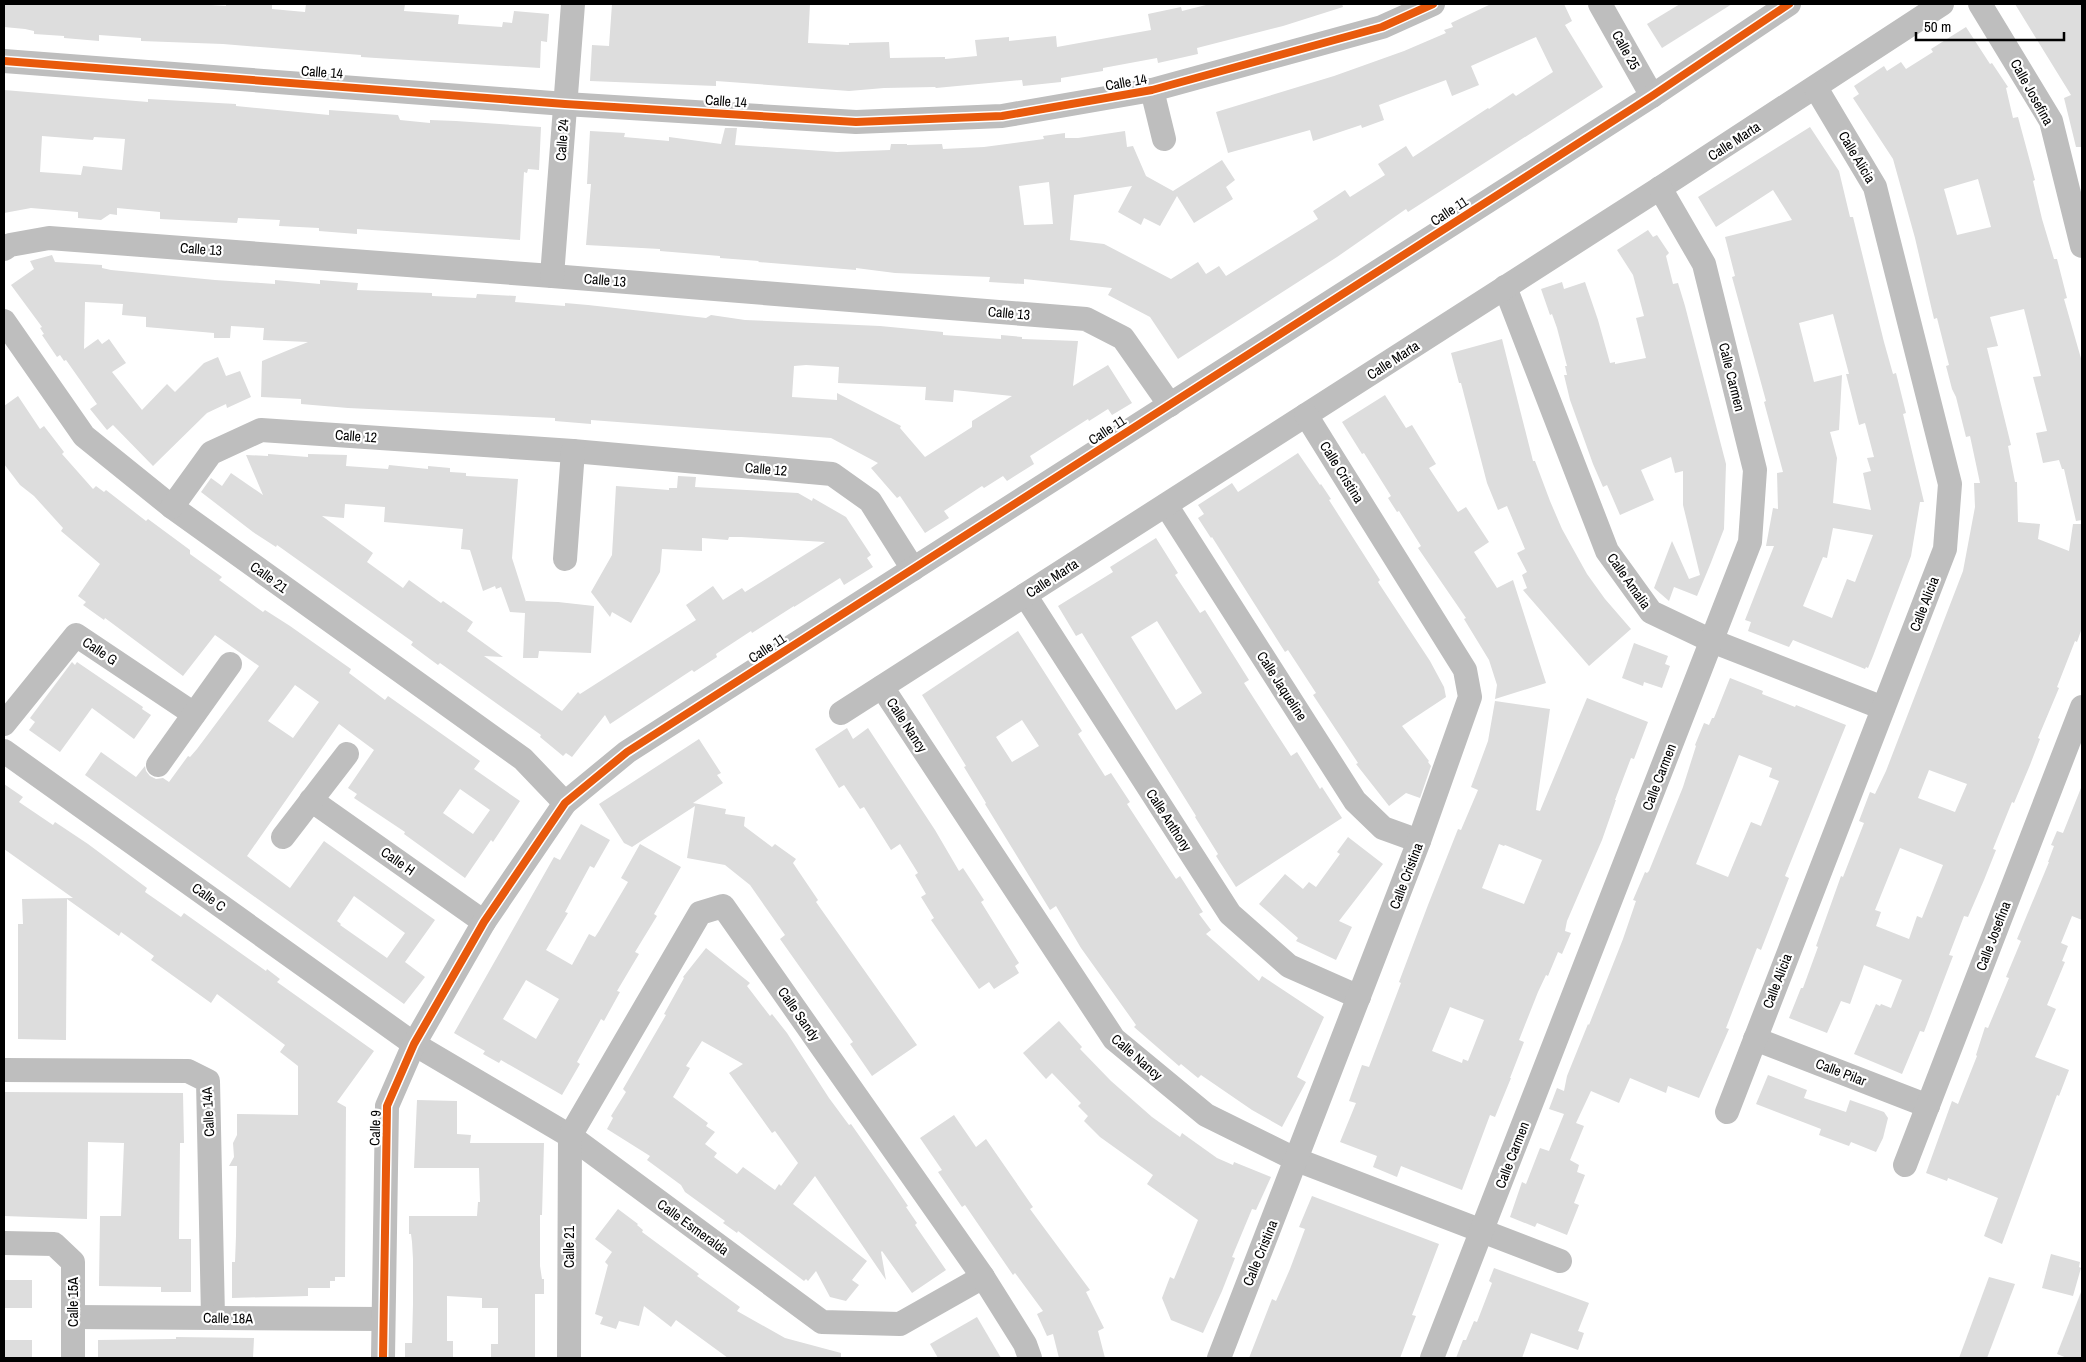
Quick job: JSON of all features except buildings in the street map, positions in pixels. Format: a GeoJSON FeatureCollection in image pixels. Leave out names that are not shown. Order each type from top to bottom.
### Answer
{"type":"FeatureCollection","features":[{"type":"Feature","properties":{"kind":"street","name":"Calle 24"},"geometry":{"type":"LineString","coordinates":[[552,276],[573,4]]}},
{"type":"Feature","properties":{"kind":"street","name":"Calle 14"},"geometry":{"type":"LineString","coordinates":[[4,61],[565,104],[856,122],[1002,116],[1152,90],[1382,27],[1433,4]]}},
{"type":"Feature","properties":{"kind":"street","name":"Calle 25"},"geometry":{"type":"LineString","coordinates":[[1600,4],[1652,96]]}},
{"type":"Feature","properties":{"kind":"street","name":"Calle 11"},"geometry":{"type":"LineString","coordinates":[[484,922],[565,803],[627,752],[1652,96],[1788,4]]}},
{"type":"Feature","properties":{"kind":"street","name":"Calle Marta"},"geometry":{"type":"LineString","coordinates":[[841,713],[1816,88],[1942,4]]}},
{"type":"Feature","properties":{"kind":"street","name":"Calle Josefina"},"geometry":{"type":"LineString","coordinates":[[1980,4],[2051,121],[2082,246]]}},
{"type":"Feature","properties":{"kind":"street","name":"Calle Alicia"},"geometry":{"type":"LineString","coordinates":[[1727,1112],[1945,550],[1950,484],[1875,187],[1816,88]]}},
{"type":"Feature","properties":{"kind":"street","name":"Calle 14"},"geometry":{"type":"LineString","coordinates":[[1152,90],[1164,139]]}},
{"type":"Feature","properties":{"kind":"street","name":"Calle Carmen"},"geometry":{"type":"LineString","coordinates":[[1432,1358],[1750,542],[1754,470],[1704,264],[1660,188]]}},
{"type":"Feature","properties":{"kind":"street","name":"Calle 13"},"geometry":{"type":"LineString","coordinates":[[4,249],[10,245],[49,238],[552,276],[1086,320],[1123,338],[1170,405]]}},
{"type":"Feature","properties":{"kind":"street","name":"Calle Amalia"},"geometry":{"type":"LineString","coordinates":[[1505,288],[1607,551],[1651,612],[1712,641],[1884,708]]}},
{"type":"Feature","properties":{"kind":"street","name":"Calle 21"},"geometry":{"type":"LineString","coordinates":[[4,322],[84,436],[172,507],[522,759],[565,803]]}},
{"type":"Feature","properties":{"kind":"street","name":"Calle Cristina"},"geometry":{"type":"LineString","coordinates":[[1219,1358],[1420,841],[1470,697],[1465,670],[1306,415]]}},
{"type":"Feature","properties":{"kind":"street","name":"Calle 12"},"geometry":{"type":"LineString","coordinates":[[172,507],[211,453],[261,430],[573,451],[832,474],[870,501],[913,569]]}},
{"type":"Feature","properties":{"kind":"street"},"geometry":{"type":"LineString","coordinates":[[565,559],[573,451]]}},
{"type":"Feature","properties":{"kind":"street","name":"Calle Jaqueline"},"geometry":{"type":"LineString","coordinates":[[1166,505],[1356,802],[1383,828],[1420,841]]}},
{"type":"Feature","properties":{"kind":"street","name":"Calle Anthony"},"geometry":{"type":"LineString","coordinates":[[1025,595],[1230,914],[1289,966],[1359,998]]}},
{"type":"Feature","properties":{"kind":"street","name":"Calle G"},"geometry":{"type":"LineString","coordinates":[[4,724],[76,635],[194,714]]}},
{"type":"Feature","properties":{"kind":"street"},"geometry":{"type":"LineString","coordinates":[[158,765],[230,664]]}},
{"type":"Feature","properties":{"kind":"street","name":"Calle Nancy"},"geometry":{"type":"LineString","coordinates":[[882,687],[1114,1039],[1206,1115],[1297,1160],[1560,1261]]}},
{"type":"Feature","properties":{"kind":"street","name":"Calle Josefina"},"geometry":{"type":"LineString","coordinates":[[1905,1166],[2082,707]]}},
{"type":"Feature","properties":{"kind":"street","name":"Calle C"},"geometry":{"type":"LineString","coordinates":[[4,751],[414,1044]]}},
{"type":"Feature","properties":{"kind":"street"},"geometry":{"type":"LineString","coordinates":[[284,837],[347,754]]}},
{"type":"Feature","properties":{"kind":"street","name":"Calle H"},"geometry":{"type":"LineString","coordinates":[[312,800],[484,922]]}},
{"type":"Feature","properties":{"kind":"street","name":"Calle Sandy"},"geometry":{"type":"LineString","coordinates":[[570,1136],[700,913],[723,906],[983,1277],[1025,1344],[1030,1358]]}},
{"type":"Feature","properties":{"kind":"street","name":"Calle 9"},"geometry":{"type":"LineString","coordinates":[[383,1358],[387,1106],[414,1044],[484,922]]}},
{"type":"Feature","properties":{"kind":"street","name":"Calle Pilar"},"geometry":{"type":"LineString","coordinates":[[1755,1039],[1928,1106]]}},
{"type":"Feature","properties":{"kind":"street","name":"Calle Esmeralda"},"geometry":{"type":"LineString","coordinates":[[414,1044],[570,1136],[822,1322],[900,1324],[983,1277]]}},
{"type":"Feature","properties":{"kind":"street","name":"Calle 14A"},"geometry":{"type":"LineString","coordinates":[[4,1070],[188,1071],[208,1081],[213,1318]]}},
{"type":"Feature","properties":{"kind":"street","name":"Calle 21"},"geometry":{"type":"LineString","coordinates":[[569,1358],[570,1136]]}},
{"type":"Feature","properties":{"kind":"street","name":"Calle 15A"},"geometry":{"type":"LineString","coordinates":[[4,1243],[54,1244],[73,1262],[73,1358]]}},
{"type":"Feature","properties":{"kind":"street","name":"Calle 18A"},"geometry":{"type":"LineString","coordinates":[[73,1317],[383,1319]]}},
{"type":"Feature","properties":{"kind":"cycle path"},"geometry":{"type":"LineString","coordinates":[[4,61],[565,104],[856,122],[1002,116],[1152,90],[1382,27],[1433,4]]}},
{"type":"Feature","properties":{"kind":"cycle path"},"geometry":{"type":"LineString","coordinates":[[383,1358],[387,1106],[414,1044],[484,922],[565,803],[627,752],[1652,96],[1789,4]]}}]}
